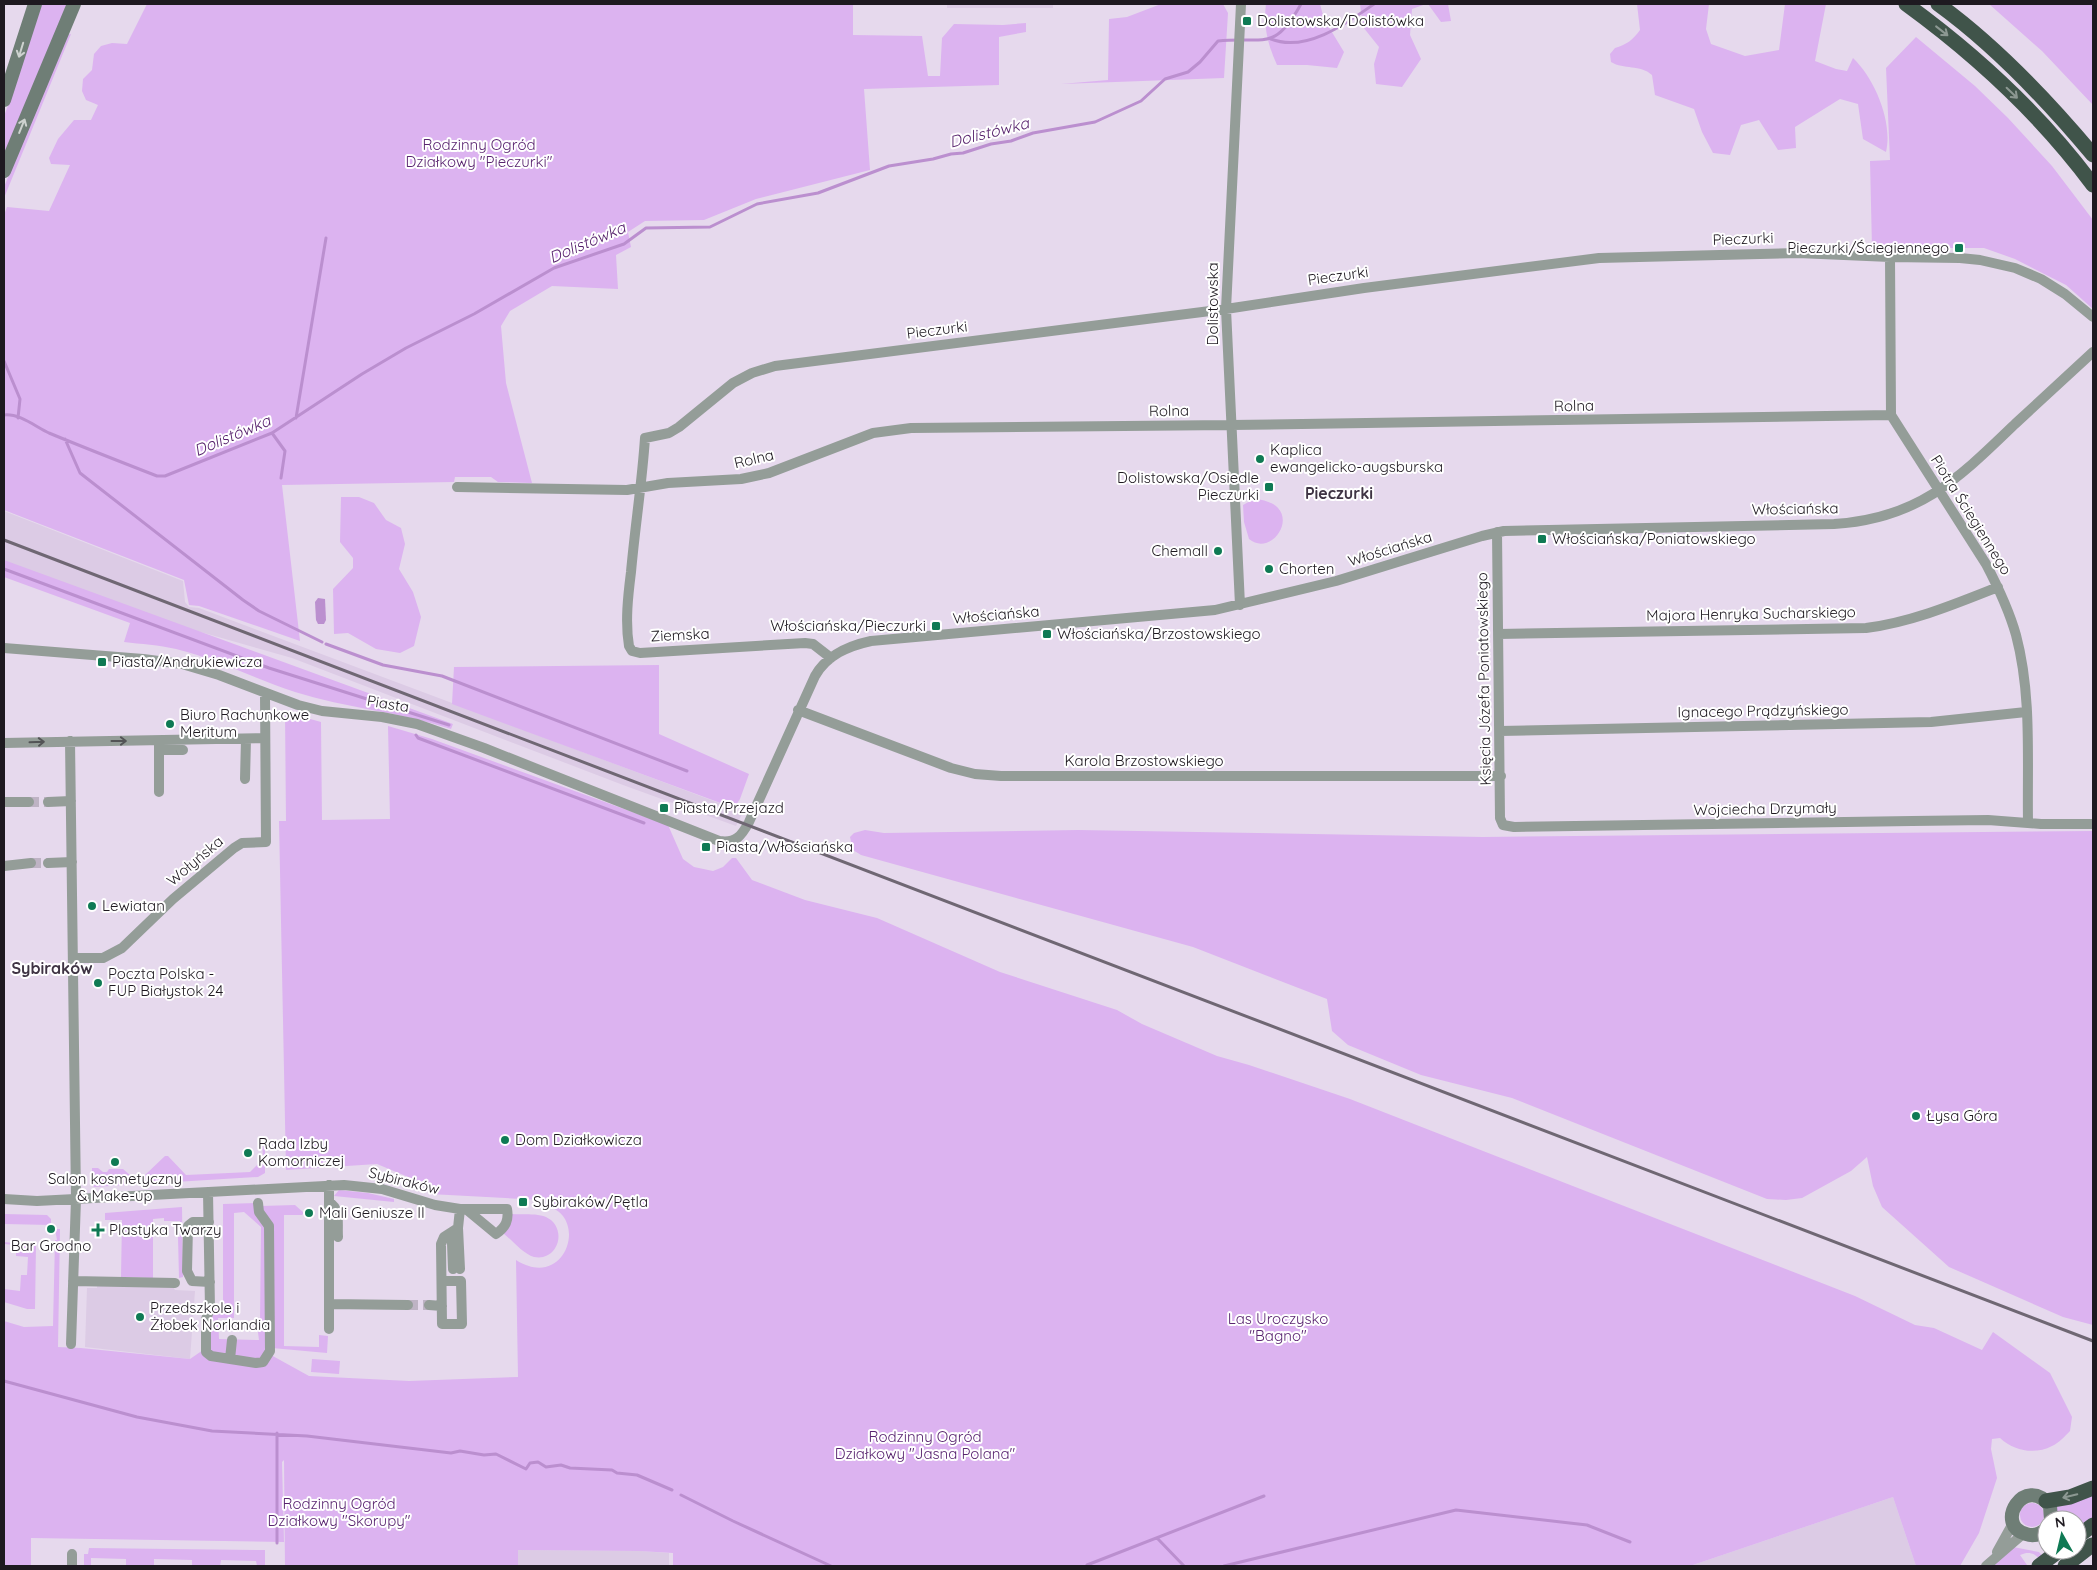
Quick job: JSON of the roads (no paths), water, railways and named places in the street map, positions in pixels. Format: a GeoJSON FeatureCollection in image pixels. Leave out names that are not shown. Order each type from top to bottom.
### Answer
{"type":"FeatureCollection","features":[{"type":"Feature","properties":{"kind":"highway"},"geometry":{"type":"LineString","coordinates":[[1906,4],[1977,59],[2056,139],[2093,185]]}},
{"type":"Feature","properties":{"kind":"highway"},"geometry":{"type":"LineString","coordinates":[[1938,4],[1989,46],[2042,97],[2093,155]]}},
{"type":"Feature","properties":{"kind":"highway"},"geometry":{"type":"LineString","coordinates":[[1977,59],[1989,46]]}},
{"type":"Feature","properties":{"kind":"highway"},"geometry":{"type":"LineString","coordinates":[[2046,1501],[2070,1497],[2093,1488]]}},
{"type":"Feature","properties":{"kind":"highway"},"geometry":{"type":"LineString","coordinates":[[2064,1566],[2088,1537]]}},
{"type":"Feature","properties":{"kind":"main road"},"geometry":{"type":"LineString","coordinates":[[4,100],[34,4]]}},
{"type":"Feature","properties":{"kind":"main road"},"geometry":{"type":"LineString","coordinates":[[4,172],[74,4]]}},
{"type":"Feature","properties":{"kind":"main road"},"geometry":{"type":"LineString","coordinates":[[2037,1535],[2023,1534],[2013,1523],[2011,1514],[2015,1504],[2022,1498],[2031,1495],[2039,1496],[2046,1501],[2050,1510]]}},
{"type":"Feature","properties":{"kind":"street","name":"Dolistowska"},"geometry":{"type":"LineString","coordinates":[[1240,605],[1226,308],[1241,4]]}},
{"type":"Feature","properties":{"kind":"street","name":"Pieczurki"},"geometry":{"type":"LineString","coordinates":[[642,488],[646,438],[669,433],[733,383],[761,370],[775,366],[1599,258],[1772,253],[1890,258],[1960,258],[2015,268],[2051,284],[2093,317]]}},
{"type":"Feature","properties":{"kind":"street"},"geometry":{"type":"LineString","coordinates":[[1890,258],[1891,415]]}},
{"type":"Feature","properties":{"kind":"street","name":"Włościańska"},"geometry":{"type":"LineString","coordinates":[[747,825],[798,710],[819,669],[845,648],[871,641],[1205,611],[1240,605],[1336,581],[1497,532],[1850,523],[1890,514],[1940,491],[1968,470],[2093,352]]}},
{"type":"Feature","properties":{"kind":"street","name":"Rolna"},"geometry":{"type":"LineString","coordinates":[[457,487],[625,490],[678,482],[754,478],[855,438],[911,428],[1891,415]]}},
{"type":"Feature","properties":{"kind":"street","name":"Piotra Ściegiennego"},"geometry":{"type":"LineString","coordinates":[[1891,415],[1998,587],[2010,618],[2019,649],[2025,685],[2028,822]]}},
{"type":"Feature","properties":{"kind":"street","name":"Ziemska"},"geometry":{"type":"LineString","coordinates":[[642,488],[635,532],[629,595],[628,638],[632,651],[640,653],[805,643],[818,647],[831,658]]}},
{"type":"Feature","properties":{"kind":"street","name":"Księcia Józefa Poniatowskiego"},"geometry":{"type":"LineString","coordinates":[[1497,532],[1500,818],[1503,826]]}},
{"type":"Feature","properties":{"kind":"street","name":"Majora Henryka Sucharskiego"},"geometry":{"type":"LineString","coordinates":[[1498,634],[1866,628],[1891,625],[1915,618],[1998,587]]}},
{"type":"Feature","properties":{"kind":"street","name":"Piasta"},"geometry":{"type":"LineString","coordinates":[[4,648],[171,662],[207,671],[298,706],[322,711],[382,717],[417,724],[484,748],[719,841],[728,842],[737,839],[747,825]]}},
{"type":"Feature","properties":{"kind":"street"},"geometry":{"type":"LineString","coordinates":[[4,743],[70,741],[159,745],[265,738],[265,694]]}},
{"type":"Feature","properties":{"kind":"street","name":"Karola Brzostowskiego"},"geometry":{"type":"LineString","coordinates":[[798,710],[951,768],[975,774],[1030,776],[1501,776]]}},
{"type":"Feature","properties":{"kind":"street","name":"Ignacego Prądzyńskiego"},"geometry":{"type":"LineString","coordinates":[[1500,731],[1931,722],[2026,712]]}},
{"type":"Feature","properties":{"kind":"street","name":"Wołyńska"},"geometry":{"type":"LineString","coordinates":[[73,958],[103,958],[118,951],[173,899],[234,848],[242,843],[266,842],[265,738]]}},
{"type":"Feature","properties":{"kind":"street"},"geometry":{"type":"LineString","coordinates":[[243,773],[246,739]]}},
{"type":"Feature","properties":{"kind":"street"},"geometry":{"type":"LineString","coordinates":[[70,741],[76,1199],[71,1344]]}},
{"type":"Feature","properties":{"kind":"street"},"geometry":{"type":"LineString","coordinates":[[159,745],[183,750]]}},
{"type":"Feature","properties":{"kind":"street"},"geometry":{"type":"LineString","coordinates":[[159,745],[160,792]]}},
{"type":"Feature","properties":{"kind":"street"},"geometry":{"type":"LineString","coordinates":[[48,802],[71,801]]}},
{"type":"Feature","properties":{"kind":"street"},"geometry":{"type":"LineString","coordinates":[[4,802],[29,802]]}},
{"type":"Feature","properties":{"kind":"street","name":"Wojciecha Drzymały"},"geometry":{"type":"LineString","coordinates":[[1503,826],[1921,820],[2093,824]]}},
{"type":"Feature","properties":{"kind":"street"},"geometry":{"type":"LineString","coordinates":[[48,863],[72,862]]}},
{"type":"Feature","properties":{"kind":"street"},"geometry":{"type":"LineString","coordinates":[[4,866],[31,863]]}},
{"type":"Feature","properties":{"kind":"street"},"geometry":{"type":"LineString","coordinates":[[329,1329],[330,1185]]}},
{"type":"Feature","properties":{"kind":"street","name":"Sybiraków"},"geometry":{"type":"LineString","coordinates":[[4,1200],[76,1199],[330,1185],[376,1188],[435,1205],[464,1209],[458,1228]]}},
{"type":"Feature","properties":{"kind":"street"},"geometry":{"type":"LineString","coordinates":[[208,1192],[210,1309],[206,1319],[206,1352],[211,1356],[256,1363],[263,1362],[270,1352],[269,1226],[259,1212],[258,1203]]}},
{"type":"Feature","properties":{"kind":"street"},"geometry":{"type":"LineString","coordinates":[[320,1209],[329,1202]]}},
{"type":"Feature","properties":{"kind":"street"},"geometry":{"type":"LineString","coordinates":[[329,1202],[334,1205],[337,1211],[338,1236]]}},
{"type":"Feature","properties":{"kind":"street"},"geometry":{"type":"LineString","coordinates":[[209,1222],[193,1222],[188,1226],[187,1271],[192,1281],[210,1282]]}},
{"type":"Feature","properties":{"kind":"street"},"geometry":{"type":"LineString","coordinates":[[457,1269],[452,1243],[458,1228]]}},
{"type":"Feature","properties":{"kind":"street"},"geometry":{"type":"LineString","coordinates":[[442,1281],[461,1281],[462,1324],[442,1324],[441,1244],[444,1237],[458,1228]]}},
{"type":"Feature","properties":{"kind":"street"},"geometry":{"type":"LineString","coordinates":[[73,1281],[175,1283]]}},
{"type":"Feature","properties":{"kind":"street"},"geometry":{"type":"LineString","coordinates":[[329,1304],[408,1305]]}},
{"type":"Feature","properties":{"kind":"street"},"geometry":{"type":"LineString","coordinates":[[429,1305],[442,1306]]}},
{"type":"Feature","properties":{"kind":"street"},"geometry":{"type":"LineString","coordinates":[[230,1359],[232,1340]]}},
{"type":"Feature","properties":{"kind":"street"},"geometry":{"type":"LineString","coordinates":[[1994,1557],[2013,1523]]}},
{"type":"Feature","properties":{"kind":"street"},"geometry":{"type":"LineString","coordinates":[[1986,1566],[1994,1557],[2023,1534]]}},
{"type":"Feature","properties":{"kind":"street"},"geometry":{"type":"LineString","coordinates":[[72,1554],[72,1566]]}},
{"type":"Feature","properties":{"kind":"waterway","name":"Dolistówka"},"geometry":{"type":"LineString","coordinates":[[4,415],[16,416],[76,444],[157,476],[165,476],[272,433],[362,374],[406,348],[474,314],[554,268],[624,244],[646,228],[710,227],[757,204],[818,193],[889,166],[963,153],[991,144],[1011,141],[1033,133],[1095,122],[1141,101],[1165,79],[1188,72],[1200,62],[1218,41],[1257,40],[1275,36],[1292,19],[1301,4]]}},
{"type":"Feature","properties":{"kind":"waterway"},"geometry":{"type":"LineString","coordinates":[[1271,39],[1284,42],[1312,39],[1339,27],[1374,4]]}},
{"type":"Feature","properties":{"kind":"waterway"},"geometry":{"type":"LineString","coordinates":[[296,418],[326,238]]}},
{"type":"Feature","properties":{"kind":"waterway"},"geometry":{"type":"LineString","coordinates":[[4,361],[20,399],[18,418]]}},
{"type":"Feature","properties":{"kind":"waterway"},"geometry":{"type":"LineString","coordinates":[[272,433],[285,451],[281,478]]}},
{"type":"Feature","properties":{"kind":"waterway"},"geometry":{"type":"LineString","coordinates":[[65,439],[80,473],[243,600],[259,611],[322,642]]}},
{"type":"Feature","properties":{"kind":"waterway"},"geometry":{"type":"LineString","coordinates":[[4,569],[269,668],[449,725]]}},
{"type":"Feature","properties":{"kind":"waterway"},"geometry":{"type":"LineString","coordinates":[[326,644],[383,665],[442,676],[687,771]]}},
{"type":"Feature","properties":{"kind":"waterway"},"geometry":{"type":"LineString","coordinates":[[416,735],[418,738],[644,823]]}},
{"type":"Feature","properties":{"kind":"waterway"},"geometry":{"type":"LineString","coordinates":[[4,1381],[137,1417],[212,1431],[307,1436],[451,1453],[460,1451],[484,1455],[496,1454],[526,1469],[530,1463],[538,1462],[546,1467],[561,1465],[570,1468],[612,1470],[617,1473],[637,1475],[672,1490]]}},
{"type":"Feature","properties":{"kind":"waterway"},"geometry":{"type":"LineString","coordinates":[[277,1433],[277,1543]]}},
{"type":"Feature","properties":{"kind":"waterway"},"geometry":{"type":"LineString","coordinates":[[681,1495],[831,1566]]}},
{"type":"Feature","properties":{"kind":"waterway"},"geometry":{"type":"LineString","coordinates":[[1087,1565],[1264,1496]]}},
{"type":"Feature","properties":{"kind":"waterway"},"geometry":{"type":"LineString","coordinates":[[1224,1566],[1456,1510],[1587,1525],[1630,1542]]}},
{"type":"Feature","properties":{"kind":"waterway"},"geometry":{"type":"LineString","coordinates":[[1158,1539],[1184,1566]]}},
{"type":"Feature","properties":{"kind":"tunnel"},"geometry":{"type":"LineString","coordinates":[[29,802],[48,802]]}},
{"type":"Feature","properties":{"kind":"tunnel"},"geometry":{"type":"LineString","coordinates":[[31,863],[48,863]]}},
{"type":"Feature","properties":{"kind":"tunnel"},"geometry":{"type":"LineString","coordinates":[[408,1305],[429,1305]]}},
{"type":"Feature","properties":{"kind":"railway"},"geometry":{"type":"LineString","coordinates":[[4,540],[2093,1341]]}},
{"type":"Feature","properties":{"kind":"place","name":"Dolistowska/Dolistówka"},"geometry":{"type":"Point","coordinates":[1247,21]}},
{"type":"Feature","properties":{"kind":"place","name":"Pieczurki/Ściegiennego"},"geometry":{"type":"Point","coordinates":[1959,248]}},
{"type":"Feature","properties":{"kind":"place","name":"Kaplica ewangelicko-augsburska"},"geometry":{"type":"Point","coordinates":[1260,459]}},
{"type":"Feature","properties":{"kind":"place","name":"Dolistowska/Osiedle Pieczurki"},"geometry":{"type":"Point","coordinates":[1269,487]}},
{"type":"Feature","properties":{"kind":"place","name":"Włościańska/Poniatowskiego"},"geometry":{"type":"Point","coordinates":[1542,539]}},
{"type":"Feature","properties":{"kind":"place","name":"Chemall"},"geometry":{"type":"Point","coordinates":[1218,551]}},
{"type":"Feature","properties":{"kind":"place","name":"Chorten"},"geometry":{"type":"Point","coordinates":[1269,569]}},
{"type":"Feature","properties":{"kind":"place","name":"Włościańska/Pieczurki"},"geometry":{"type":"Point","coordinates":[936,626]}},
{"type":"Feature","properties":{"kind":"place","name":"Włościańska/Brzostowskiego"},"geometry":{"type":"Point","coordinates":[1047,634]}},
{"type":"Feature","properties":{"kind":"place","name":"Piasta/Andrukiewicza"},"geometry":{"type":"Point","coordinates":[102,662]}},
{"type":"Feature","properties":{"kind":"place","name":"Biuro Rachunkowe Meritum"},"geometry":{"type":"Point","coordinates":[170,724]}},
{"type":"Feature","properties":{"kind":"place","name":"Piasta/Przejazd"},"geometry":{"type":"Point","coordinates":[664,808]}},
{"type":"Feature","properties":{"kind":"place","name":"Piasta/Włościańska"},"geometry":{"type":"Point","coordinates":[706,847]}},
{"type":"Feature","properties":{"kind":"place","name":"Lewiatan"},"geometry":{"type":"Point","coordinates":[92,906]}},
{"type":"Feature","properties":{"kind":"place","name":"Poczta Polska - FUP Białystok 24"},"geometry":{"type":"Point","coordinates":[98,983]}},
{"type":"Feature","properties":{"kind":"place","name":"Łysa Góra"},"geometry":{"type":"Point","coordinates":[1916,1116]}},
{"type":"Feature","properties":{"kind":"place","name":"Dom Działkowicza"},"geometry":{"type":"Point","coordinates":[505,1140]}},
{"type":"Feature","properties":{"kind":"place","name":"Rada Izby Komorniczej"},"geometry":{"type":"Point","coordinates":[248,1153]}},
{"type":"Feature","properties":{"kind":"place","name":"Salon kosmetyczny & Make-up"},"geometry":{"type":"Point","coordinates":[115,1162]}},
{"type":"Feature","properties":{"kind":"place","name":"Sybiraków/Pętla"},"geometry":{"type":"Point","coordinates":[523,1202]}},
{"type":"Feature","properties":{"kind":"place","name":"Mali Geniusze II"},"geometry":{"type":"Point","coordinates":[309,1213]}},
{"type":"Feature","properties":{"kind":"place","name":"Bar Grodno"},"geometry":{"type":"Point","coordinates":[51,1229]}},
{"type":"Feature","properties":{"kind":"place","name":"Plastyka Twarzy"},"geometry":{"type":"Point","coordinates":[98,1230]}},
{"type":"Feature","properties":{"kind":"place","name":"Przedszkole i Żłobek Norlandia"},"geometry":{"type":"Point","coordinates":[140,1317]}},
{"type":"Feature","properties":{"kind":"district","name":"Pieczurki"},"geometry":{"type":"Point","coordinates":[1339,493]}},
{"type":"Feature","properties":{"kind":"district","name":"Sybiraków"},"geometry":{"type":"Point","coordinates":[52,968]}},
{"type":"Feature","properties":{"kind":"park label","name":"Rodzinny Ogród Działkowy \"Pieczurki\""},"geometry":{"type":"Point","coordinates":[479,154]}},
{"type":"Feature","properties":{"kind":"park label","name":"Las Uroczysko \"Bagno\""},"geometry":{"type":"Point","coordinates":[1278,1328]}},
{"type":"Feature","properties":{"kind":"park label","name":"Rodzinny Ogród Działkowy \"Jasna Polana\""},"geometry":{"type":"Point","coordinates":[925,1446]}},
{"type":"Feature","properties":{"kind":"park label","name":"Rodzinny Ogród Działkowy \"Skorupy\""},"geometry":{"type":"Point","coordinates":[339,1512]}}]}
